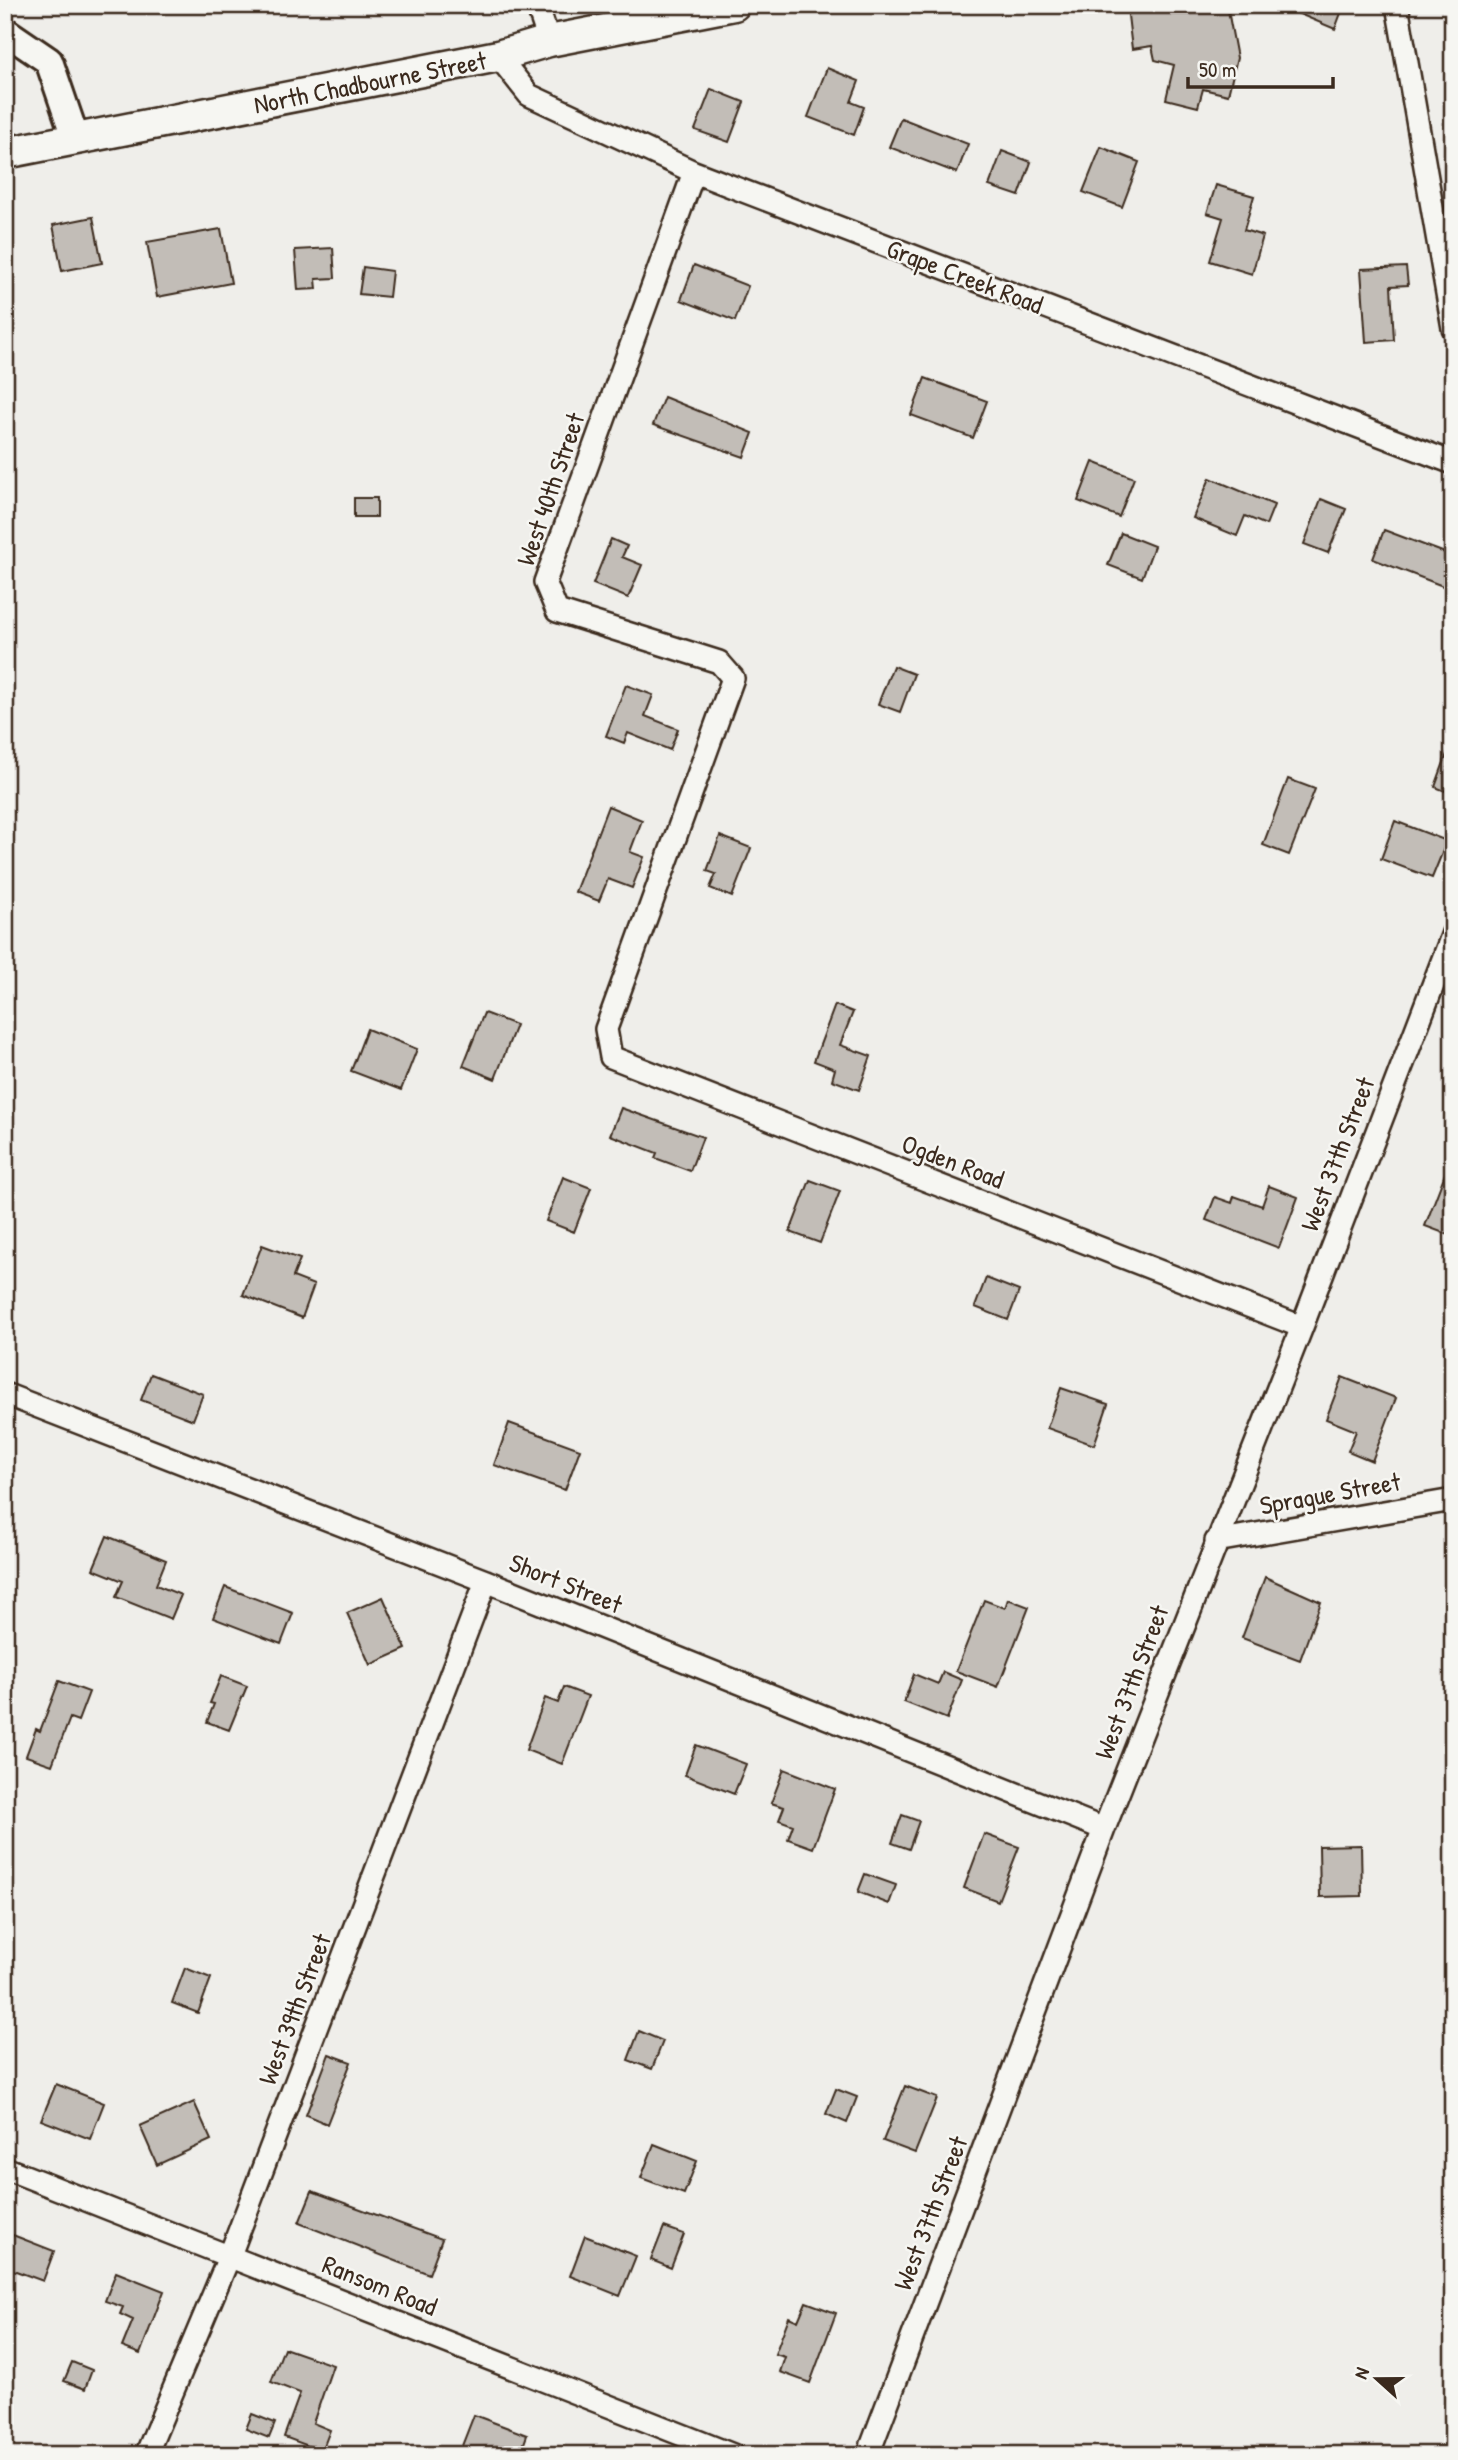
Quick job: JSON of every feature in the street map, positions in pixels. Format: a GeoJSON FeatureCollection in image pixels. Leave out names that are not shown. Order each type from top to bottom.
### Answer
{"type":"FeatureCollection","features":[{"type":"Feature","properties":{"kind":"main road","name":"North Chadbourne Street"},"geometry":{"type":"LineString","coordinates":[[5,153],[498,56],[549,41],[734,5]]}},
{"type":"Feature","properties":{"kind":"street"},"geometry":{"type":"LineString","coordinates":[[537,5],[549,41]]}},
{"type":"Feature","properties":{"kind":"street"},"geometry":{"type":"LineString","coordinates":[[1397,5],[1453,328]]}},
{"type":"Feature","properties":{"kind":"street"},"geometry":{"type":"LineString","coordinates":[[5,31],[49,61],[76,140]]}},
{"type":"Feature","properties":{"kind":"street","name":"Grape Creek Road"},"geometry":{"type":"LineString","coordinates":[[498,56],[529,95],[694,172],[1453,463]]}},
{"type":"Feature","properties":{"kind":"street","name":"West 40th Street"},"geometry":{"type":"LineString","coordinates":[[606,1029],[733,678],[719,662],[556,611],[545,582],[694,172]]}},
{"type":"Feature","properties":{"kind":"street","name":"West 37th Street"},"geometry":{"type":"LineString","coordinates":[[868,2455],[1104,1829],[1453,933]]}},
{"type":"Feature","properties":{"kind":"street","name":"Ogden Road"},"geometry":{"type":"LineString","coordinates":[[606,1029],[611,1057],[1302,1326]]}},
{"type":"Feature","properties":{"kind":"street","name":"Short Street"},"geometry":{"type":"LineString","coordinates":[[5,1394],[486,1581],[1104,1829]]}},
{"type":"Feature","properties":{"kind":"street","name":"Sprague Street"},"geometry":{"type":"LineString","coordinates":[[1216,1541],[1453,1500]]}},
{"type":"Feature","properties":{"kind":"street","name":"West 39th Street"},"geometry":{"type":"LineString","coordinates":[[146,2455],[230,2255],[486,1581]]}},
{"type":"Feature","properties":{"kind":"street","name":"Ransom Road"},"geometry":{"type":"LineString","coordinates":[[5,2168],[733,2455]]}},
{"type":"Feature","properties":{"kind":"building"},"geometry":{"type":"Polygon","coordinates":[[[1227,5],[1237,58],[1228,95],[1203,89],[1198,107],[1166,99],[1174,65],[1155,60],[1152,46],[1132,49],[1127,7],[1227,5]]]}},
{"type":"Feature","properties":{"kind":"building"},"geometry":{"type":"Polygon","coordinates":[[[1278,5],[1344,5],[1335,29],[1278,5]]]}},
{"type":"Feature","properties":{"kind":"building"},"geometry":{"type":"Polygon","coordinates":[[[827,68],[859,81],[851,102],[864,107],[854,135],[808,117],[827,68]]]}},
{"type":"Feature","properties":{"kind":"building"},"geometry":{"type":"Polygon","coordinates":[[[711,89],[744,102],[729,142],[695,130],[711,89]]]}},
{"type":"Feature","properties":{"kind":"building"},"geometry":{"type":"Polygon","coordinates":[[[901,118],[968,144],[957,173],[889,147],[901,118]]]}},
{"type":"Feature","properties":{"kind":"building"},"geometry":{"type":"Polygon","coordinates":[[[1101,147],[1139,162],[1122,207],[1083,192],[1101,147]]]}},
{"type":"Feature","properties":{"kind":"building"},"geometry":{"type":"Polygon","coordinates":[[[1002,151],[1031,162],[1019,196],[989,186],[1002,151]]]}},
{"type":"Feature","properties":{"kind":"building"},"geometry":{"type":"Polygon","coordinates":[[[1216,185],[1254,196],[1244,230],[1263,236],[1252,274],[1210,261],[1223,218],[1207,213],[1216,185]]]}},
{"type":"Feature","properties":{"kind":"building"},"geometry":{"type":"Polygon","coordinates":[[[93,217],[102,263],[62,271],[53,225],[93,217]]]}},
{"type":"Feature","properties":{"kind":"building"},"geometry":{"type":"Polygon","coordinates":[[[221,229],[231,283],[157,297],[147,242],[221,229]]]}},
{"type":"Feature","properties":{"kind":"building"},"geometry":{"type":"Polygon","coordinates":[[[333,248],[335,278],[316,279],[317,289],[298,290],[295,250],[333,248]]]}},
{"type":"Feature","properties":{"kind":"building"},"geometry":{"type":"Polygon","coordinates":[[[694,265],[748,286],[735,321],[681,300],[694,265]]]}},
{"type":"Feature","properties":{"kind":"building"},"geometry":{"type":"Polygon","coordinates":[[[363,267],[392,271],[389,297],[359,294],[363,267]]]}},
{"type":"Feature","properties":{"kind":"building"},"geometry":{"type":"Polygon","coordinates":[[[1406,267],[1408,285],[1391,286],[1394,340],[1366,342],[1361,269],[1406,267]]]}},
{"type":"Feature","properties":{"kind":"building"},"geometry":{"type":"Polygon","coordinates":[[[925,378],[987,401],[973,438],[911,415],[925,378]]]}},
{"type":"Feature","properties":{"kind":"building"},"geometry":{"type":"Polygon","coordinates":[[[664,397],[753,433],[744,457],[653,425],[664,397]]]}},
{"type":"Feature","properties":{"kind":"building"},"geometry":{"type":"Polygon","coordinates":[[[1093,462],[1134,478],[1119,517],[1078,501],[1093,462]]]}},
{"type":"Feature","properties":{"kind":"building"},"geometry":{"type":"Polygon","coordinates":[[[1210,478],[1274,505],[1266,525],[1245,516],[1237,536],[1193,518],[1210,478]]]}},
{"type":"Feature","properties":{"kind":"building"},"geometry":{"type":"Polygon","coordinates":[[[354,498],[377,498],[377,517],[354,517],[354,498]]]}},
{"type":"Feature","properties":{"kind":"building"},"geometry":{"type":"Polygon","coordinates":[[[1321,499],[1346,509],[1328,553],[1304,544],[1321,499]]]}},
{"type":"Feature","properties":{"kind":"building"},"geometry":{"type":"Polygon","coordinates":[[[1384,530],[1453,556],[1453,590],[1373,559],[1384,530]]]}},
{"type":"Feature","properties":{"kind":"building"},"geometry":{"type":"Polygon","coordinates":[[[1121,533],[1154,546],[1142,578],[1108,565],[1121,533]]]}},
{"type":"Feature","properties":{"kind":"building"},"geometry":{"type":"Polygon","coordinates":[[[611,539],[627,546],[622,557],[642,565],[628,598],[593,584],[611,539]]]}},
{"type":"Feature","properties":{"kind":"building"},"geometry":{"type":"Polygon","coordinates":[[[893,666],[914,674],[900,712],[878,704],[893,666]]]}},
{"type":"Feature","properties":{"kind":"building"},"geometry":{"type":"Polygon","coordinates":[[[626,685],[653,695],[645,716],[678,729],[670,750],[628,733],[624,743],[606,736],[626,685]]]}},
{"type":"Feature","properties":{"kind":"building"},"geometry":{"type":"Polygon","coordinates":[[[1453,743],[1453,794],[1435,787],[1453,743]]]}},
{"type":"Feature","properties":{"kind":"building"},"geometry":{"type":"Polygon","coordinates":[[[1288,779],[1315,789],[1289,855],[1263,845],[1288,779]]]}},
{"type":"Feature","properties":{"kind":"building"},"geometry":{"type":"Polygon","coordinates":[[[608,806],[642,820],[630,852],[644,857],[632,888],[608,879],[599,901],[575,892],[608,806]]]}},
{"type":"Feature","properties":{"kind":"building"},"geometry":{"type":"Polygon","coordinates":[[[1395,821],[1447,841],[1432,878],[1381,859],[1395,821]]]}},
{"type":"Feature","properties":{"kind":"building"},"geometry":{"type":"Polygon","coordinates":[[[720,836],[751,848],[732,897],[710,888],[716,874],[707,871],[720,836]]]}},
{"type":"Feature","properties":{"kind":"building"},"geometry":{"type":"Polygon","coordinates":[[[835,1005],[853,1012],[840,1045],[871,1056],[859,1090],[832,1080],[835,1069],[814,1061],[835,1005]]]}},
{"type":"Feature","properties":{"kind":"building"},"geometry":{"type":"Polygon","coordinates":[[[484,1013],[516,1025],[495,1079],[463,1066],[484,1013]]]}},
{"type":"Feature","properties":{"kind":"building"},"geometry":{"type":"Polygon","coordinates":[[[367,1029],[417,1049],[401,1090],[351,1071],[367,1029]]]}},
{"type":"Feature","properties":{"kind":"building"},"geometry":{"type":"Polygon","coordinates":[[[621,1108],[703,1137],[690,1171],[655,1158],[657,1153],[610,1135],[621,1108]]]}},
{"type":"Feature","properties":{"kind":"building"},"geometry":{"type":"Polygon","coordinates":[[[1451,1158],[1453,1225],[1449,1235],[1425,1226],[1451,1158]]]}},
{"type":"Feature","properties":{"kind":"building"},"geometry":{"type":"Polygon","coordinates":[[[563,1177],[591,1188],[574,1232],[546,1221],[563,1177]]]}},
{"type":"Feature","properties":{"kind":"building"},"geometry":{"type":"Polygon","coordinates":[[[810,1180],[840,1191],[820,1243],[790,1232],[810,1180]]]}},
{"type":"Feature","properties":{"kind":"building"},"geometry":{"type":"Polygon","coordinates":[[[1269,1186],[1298,1197],[1279,1248],[1206,1220],[1215,1197],[1232,1203],[1234,1196],[1262,1206],[1269,1186]]]}},
{"type":"Feature","properties":{"kind":"building"},"geometry":{"type":"Polygon","coordinates":[[[262,1245],[300,1259],[293,1277],[314,1285],[302,1318],[243,1295],[262,1245]]]}},
{"type":"Feature","properties":{"kind":"building"},"geometry":{"type":"Polygon","coordinates":[[[986,1278],[1019,1291],[1008,1320],[975,1307],[986,1278]]]}},
{"type":"Feature","properties":{"kind":"building"},"geometry":{"type":"Polygon","coordinates":[[[151,1374],[203,1394],[193,1420],[141,1400],[151,1374]]]}},
{"type":"Feature","properties":{"kind":"building"},"geometry":{"type":"Polygon","coordinates":[[[1342,1377],[1396,1398],[1372,1461],[1348,1451],[1356,1431],[1326,1419],[1342,1377]]]}},
{"type":"Feature","properties":{"kind":"building"},"geometry":{"type":"Polygon","coordinates":[[[1061,1388],[1108,1404],[1094,1445],[1047,1428],[1061,1388]]]}},
{"type":"Feature","properties":{"kind":"building"},"geometry":{"type":"Polygon","coordinates":[[[509,1423],[580,1449],[565,1490],[494,1465],[509,1423]]]}},
{"type":"Feature","properties":{"kind":"building"},"geometry":{"type":"Polygon","coordinates":[[[107,1536],[166,1560],[156,1585],[181,1595],[171,1619],[116,1597],[123,1581],[93,1569],[107,1536]]]}},
{"type":"Feature","properties":{"kind":"building"},"geometry":{"type":"Polygon","coordinates":[[[1265,1577],[1321,1602],[1300,1660],[1242,1638],[1265,1577]]]}},
{"type":"Feature","properties":{"kind":"building"},"geometry":{"type":"Polygon","coordinates":[[[225,1587],[293,1613],[281,1644],[213,1618],[225,1587]]]}},
{"type":"Feature","properties":{"kind":"building"},"geometry":{"type":"Polygon","coordinates":[[[383,1597],[406,1649],[370,1665],[347,1613],[383,1597]]]}},
{"type":"Feature","properties":{"kind":"building"},"geometry":{"type":"Polygon","coordinates":[[[1008,1599],[1029,1607],[998,1687],[956,1671],[984,1600],[1005,1608],[1008,1599]]]}},
{"type":"Feature","properties":{"kind":"building"},"geometry":{"type":"Polygon","coordinates":[[[943,1672],[962,1680],[947,1719],[904,1702],[914,1674],[938,1684],[943,1672]]]}},
{"type":"Feature","properties":{"kind":"building"},"geometry":{"type":"Polygon","coordinates":[[[221,1676],[247,1686],[229,1730],[207,1722],[214,1704],[210,1703],[221,1676]]]}},
{"type":"Feature","properties":{"kind":"building"},"geometry":{"type":"Polygon","coordinates":[[[59,1681],[89,1692],[78,1721],[70,1718],[52,1765],[26,1756],[36,1729],[40,1731],[59,1681]]]}},
{"type":"Feature","properties":{"kind":"building"},"geometry":{"type":"Polygon","coordinates":[[[564,1687],[588,1696],[562,1764],[526,1750],[545,1698],[558,1703],[564,1687]]]}},
{"type":"Feature","properties":{"kind":"building"},"geometry":{"type":"Polygon","coordinates":[[[696,1745],[746,1764],[734,1794],[685,1775],[696,1745]]]}},
{"type":"Feature","properties":{"kind":"building"},"geometry":{"type":"Polygon","coordinates":[[[784,1769],[835,1789],[813,1848],[788,1839],[793,1825],[779,1820],[784,1807],[771,1803],[784,1769]]]}},
{"type":"Feature","properties":{"kind":"building"},"geometry":{"type":"Polygon","coordinates":[[[902,1815],[919,1821],[909,1849],[892,1843],[902,1815]]]}},
{"type":"Feature","properties":{"kind":"building"},"geometry":{"type":"Polygon","coordinates":[[[984,1834],[1019,1847],[998,1901],[964,1888],[984,1834]]]}},
{"type":"Feature","properties":{"kind":"building"},"geometry":{"type":"Polygon","coordinates":[[[1361,1845],[1362,1896],[1320,1897],[1319,1846],[1361,1845]]]}},
{"type":"Feature","properties":{"kind":"building"},"geometry":{"type":"Polygon","coordinates":[[[865,1874],[896,1885],[889,1904],[858,1892],[865,1874]]]}},
{"type":"Feature","properties":{"kind":"building"},"geometry":{"type":"Polygon","coordinates":[[[185,1968],[211,1978],[198,2013],[172,2003],[185,1968]]]}},
{"type":"Feature","properties":{"kind":"building"},"geometry":{"type":"Polygon","coordinates":[[[639,2031],[663,2041],[652,2069],[628,2060],[639,2031]]]}},
{"type":"Feature","properties":{"kind":"building"},"geometry":{"type":"Polygon","coordinates":[[[329,2054],[351,2062],[327,2124],[306,2115],[329,2054]]]}},
{"type":"Feature","properties":{"kind":"building"},"geometry":{"type":"Polygon","coordinates":[[[56,2084],[104,2103],[90,2139],[41,2120],[56,2084]]]}},
{"type":"Feature","properties":{"kind":"building"},"geometry":{"type":"Polygon","coordinates":[[[905,2086],[937,2098],[915,2153],[883,2141],[905,2086]]]}},
{"type":"Feature","properties":{"kind":"building"},"geometry":{"type":"Polygon","coordinates":[[[836,2089],[857,2097],[847,2123],[826,2114],[836,2089]]]}},
{"type":"Feature","properties":{"kind":"building"},"geometry":{"type":"Polygon","coordinates":[[[194,2102],[211,2140],[157,2165],[140,2126],[194,2102]]]}},
{"type":"Feature","properties":{"kind":"building"},"geometry":{"type":"Polygon","coordinates":[[[654,2144],[697,2161],[684,2194],[641,2178],[654,2144]]]}},
{"type":"Feature","properties":{"kind":"building"},"geometry":{"type":"Polygon","coordinates":[[[312,2191],[442,2239],[429,2274],[299,2223],[312,2191]]]}},
{"type":"Feature","properties":{"kind":"building"},"geometry":{"type":"Polygon","coordinates":[[[664,2227],[684,2234],[671,2268],[651,2260],[664,2227]]]}},
{"type":"Feature","properties":{"kind":"building"},"geometry":{"type":"Polygon","coordinates":[[[5,2232],[54,2251],[43,2281],[5,2267],[5,2232]]]}},
{"type":"Feature","properties":{"kind":"building"},"geometry":{"type":"Polygon","coordinates":[[[585,2236],[636,2256],[620,2296],[570,2276],[585,2236]]]}},
{"type":"Feature","properties":{"kind":"building"},"geometry":{"type":"Polygon","coordinates":[[[116,2272],[164,2291],[140,2354],[122,2347],[133,2320],[120,2314],[123,2307],[105,2301],[116,2272]]]}},
{"type":"Feature","properties":{"kind":"building"},"geometry":{"type":"Polygon","coordinates":[[[806,2302],[836,2313],[810,2383],[780,2372],[785,2357],[775,2354],[789,2317],[798,2321],[806,2302]]]}},
{"type":"Feature","properties":{"kind":"building"},"geometry":{"type":"Polygon","coordinates":[[[284,2348],[333,2365],[313,2423],[330,2430],[322,2451],[284,2437],[300,2393],[271,2382],[284,2348]]]}},
{"type":"Feature","properties":{"kind":"building"},"geometry":{"type":"Polygon","coordinates":[[[72,2362],[92,2370],[85,2389],[64,2381],[72,2362]]]}},
{"type":"Feature","properties":{"kind":"building"},"geometry":{"type":"Polygon","coordinates":[[[252,2414],[275,2423],[269,2438],[246,2429],[252,2414]]]}},
{"type":"Feature","properties":{"kind":"building"},"geometry":{"type":"Polygon","coordinates":[[[474,2415],[527,2435],[520,2455],[468,2455],[460,2451],[474,2415]]]}}]}
